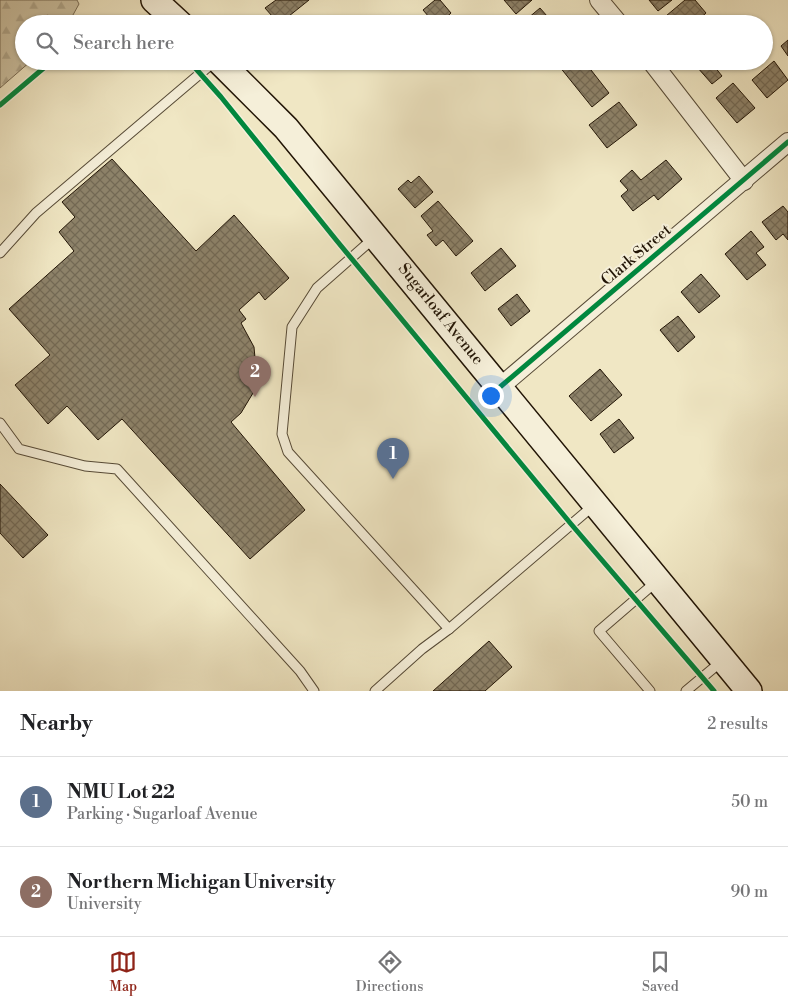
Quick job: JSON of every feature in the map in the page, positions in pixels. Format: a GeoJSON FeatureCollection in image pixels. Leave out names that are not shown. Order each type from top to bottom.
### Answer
{"type":"FeatureCollection","features":[{"type":"Feature","properties":{"kind":"main road"},"geometry":{"type":"LineString","coordinates":[[154,0],[170,15]]}},
{"type":"Feature","properties":{"kind":"main road","name":"Sugarloaf Avenue"},"geometry":{"type":"LineString","coordinates":[[228,70],[286,128],[377,235],[749,691]]}},
{"type":"Feature","properties":{"kind":"street"},"geometry":{"type":"LineString","coordinates":[[599,0],[612,15]]}},
{"type":"Feature","properties":{"kind":"street"},"geometry":{"type":"LineString","coordinates":[[658,70],[744,181]]}},
{"type":"Feature","properties":{"kind":"street","name":"Clark Street"},"geometry":{"type":"LineString","coordinates":[[500,387],[788,142]]}},
{"type":"Feature","properties":{"kind":"lane"},"geometry":{"type":"LineString","coordinates":[[0,253],[36,213],[204,70]]}},
{"type":"Feature","properties":{"kind":"lane"},"geometry":{"type":"LineString","coordinates":[[377,235],[317,288],[292,327],[282,434],[288,452],[449,629]]}},
{"type":"Feature","properties":{"kind":"lane"},"geometry":{"type":"LineString","coordinates":[[0,423],[19,449],[85,466],[117,469],[300,671],[314,691]]}},
{"type":"Feature","properties":{"kind":"lane"},"geometry":{"type":"LineString","coordinates":[[375,691],[422,649],[449,629],[596,503]]}},
{"type":"Feature","properties":{"kind":"lane"},"geometry":{"type":"LineString","coordinates":[[650,691],[599,631],[659,579]]}},
{"type":"Feature","properties":{"kind":"lane"},"geometry":{"type":"LineString","coordinates":[[686,691],[724,660]]}},
{"type":"Feature","properties":{"kind":"green space"},"geometry":{"type":"Polygon","coordinates":[[[0,0],[77,0],[79,4],[73,15],[15,15],[15,70],[21,70],[0,88],[0,0]]]}},
{"type":"Feature","properties":{"kind":"building"},"geometry":{"type":"Polygon","coordinates":[[[276,0],[309,0],[290,15],[271,15],[265,8],[276,0]]]}},
{"type":"Feature","properties":{"kind":"building"},"geometry":{"type":"Polygon","coordinates":[[[435,0],[440,0],[451,13],[449,15],[427,15],[423,10],[435,0]]]}},
{"type":"Feature","properties":{"kind":"building"},"geometry":{"type":"Polygon","coordinates":[[[504,0],[532,0],[516,14],[504,0]]]}},
{"type":"Feature","properties":{"kind":"building"},"geometry":{"type":"Polygon","coordinates":[[[649,0],[672,0],[658,11],[649,0]]]}},
{"type":"Feature","properties":{"kind":"building"},"geometry":{"type":"Polygon","coordinates":[[[685,0],[695,0],[706,13],[704,15],[667,15],[685,0]]]}},
{"type":"Feature","properties":{"kind":"building"},"geometry":{"type":"Polygon","coordinates":[[[540,8],[546,15],[532,15],[540,8]]]}},
{"type":"Feature","properties":{"kind":"building"},"geometry":{"type":"Polygon","coordinates":[[[788,40],[788,56],[781,46],[788,40]]]}},
{"type":"Feature","properties":{"kind":"building"},"geometry":{"type":"Polygon","coordinates":[[[773,62],[788,80],[767,98],[752,80],[764,70],[773,70],[773,62]]]}},
{"type":"Feature","properties":{"kind":"building"},"geometry":{"type":"Polygon","coordinates":[[[562,70],[591,70],[609,93],[592,107],[562,70]]]}},
{"type":"Feature","properties":{"kind":"building"},"geometry":{"type":"Polygon","coordinates":[[[700,70],[717,70],[722,76],[712,84],[700,70]]]}},
{"type":"Feature","properties":{"kind":"building"},"geometry":{"type":"Polygon","coordinates":[[[733,83],[755,108],[737,123],[716,98],[733,83]]]}},
{"type":"Feature","properties":{"kind":"building"},"geometry":{"type":"Polygon","coordinates":[[[619,102],[637,125],[607,148],[589,125],[619,102]]]}},
{"type":"Feature","properties":{"kind":"building"},"geometry":{"type":"Polygon","coordinates":[[[112,159],[196,251],[234,215],[289,278],[265,300],[259,292],[239,310],[246,319],[241,323],[254,347],[256,369],[253,393],[241,413],[231,422],[305,510],[250,559],[122,419],[98,440],[67,406],[48,424],[15,385],[50,355],[9,309],[74,251],[59,232],[75,217],[62,202],[112,159]]]}},
{"type":"Feature","properties":{"kind":"building"},"geometry":{"type":"Polygon","coordinates":[[[666,160],[682,179],[658,200],[654,195],[633,211],[621,196],[628,190],[620,181],[632,170],[641,180],[666,160]]]}},
{"type":"Feature","properties":{"kind":"building"},"geometry":{"type":"Polygon","coordinates":[[[419,176],[433,192],[415,208],[398,189],[408,180],[411,183],[419,176]]]}},
{"type":"Feature","properties":{"kind":"building"},"geometry":{"type":"Polygon","coordinates":[[[438,201],[473,241],[456,256],[443,240],[436,246],[427,235],[433,231],[421,216],[438,201]]]}},
{"type":"Feature","properties":{"kind":"building"},"geometry":{"type":"Polygon","coordinates":[[[783,206],[788,212],[788,240],[783,234],[776,240],[762,222],[783,206]]]}},
{"type":"Feature","properties":{"kind":"building"},"geometry":{"type":"Polygon","coordinates":[[[751,231],[764,247],[756,253],[766,265],[747,280],[725,254],[751,231]]]}},
{"type":"Feature","properties":{"kind":"building"},"geometry":{"type":"Polygon","coordinates":[[[501,248],[516,266],[485,291],[471,273],[501,248]]]}},
{"type":"Feature","properties":{"kind":"building"},"geometry":{"type":"Polygon","coordinates":[[[701,274],[720,296],[699,313],[681,292],[701,274]]]}},
{"type":"Feature","properties":{"kind":"building"},"geometry":{"type":"Polygon","coordinates":[[[517,294],[530,311],[511,326],[498,309],[517,294]]]}},
{"type":"Feature","properties":{"kind":"building"},"geometry":{"type":"Polygon","coordinates":[[[678,316],[695,337],[678,352],[660,330],[678,316]]]}},
{"type":"Feature","properties":{"kind":"building"},"geometry":{"type":"Polygon","coordinates":[[[600,369],[622,395],[591,421],[569,396],[600,369]]]}},
{"type":"Feature","properties":{"kind":"building"},"geometry":{"type":"Polygon","coordinates":[[[619,419],[634,438],[614,453],[600,434],[619,419]]]}},
{"type":"Feature","properties":{"kind":"building"},"geometry":{"type":"Polygon","coordinates":[[[0,484],[48,535],[23,558],[0,533],[0,484]]]}},
{"type":"Feature","properties":{"kind":"building"},"geometry":{"type":"Polygon","coordinates":[[[489,641],[512,667],[485,691],[433,691],[489,641]]]}},
{"type":"Feature","properties":{"kind":"cycle path"},"geometry":{"type":"LineString","coordinates":[[0,105],[41,70]]}},
{"type":"Feature","properties":{"kind":"cycle path"},"geometry":{"type":"LineString","coordinates":[[197,70],[571,524],[714,691]]}},
{"type":"Feature","properties":{"kind":"cycle path"},"geometry":{"type":"LineString","coordinates":[[500,387],[788,142]]}},
{"type":"Feature","properties":{"kind":"place","name":"Northern Michigan University"},"geometry":{"type":"Point","coordinates":[255,397]}},
{"type":"Feature","properties":{"kind":"place","name":"NMU Lot 22"},"geometry":{"type":"Point","coordinates":[393,479]}}]}
